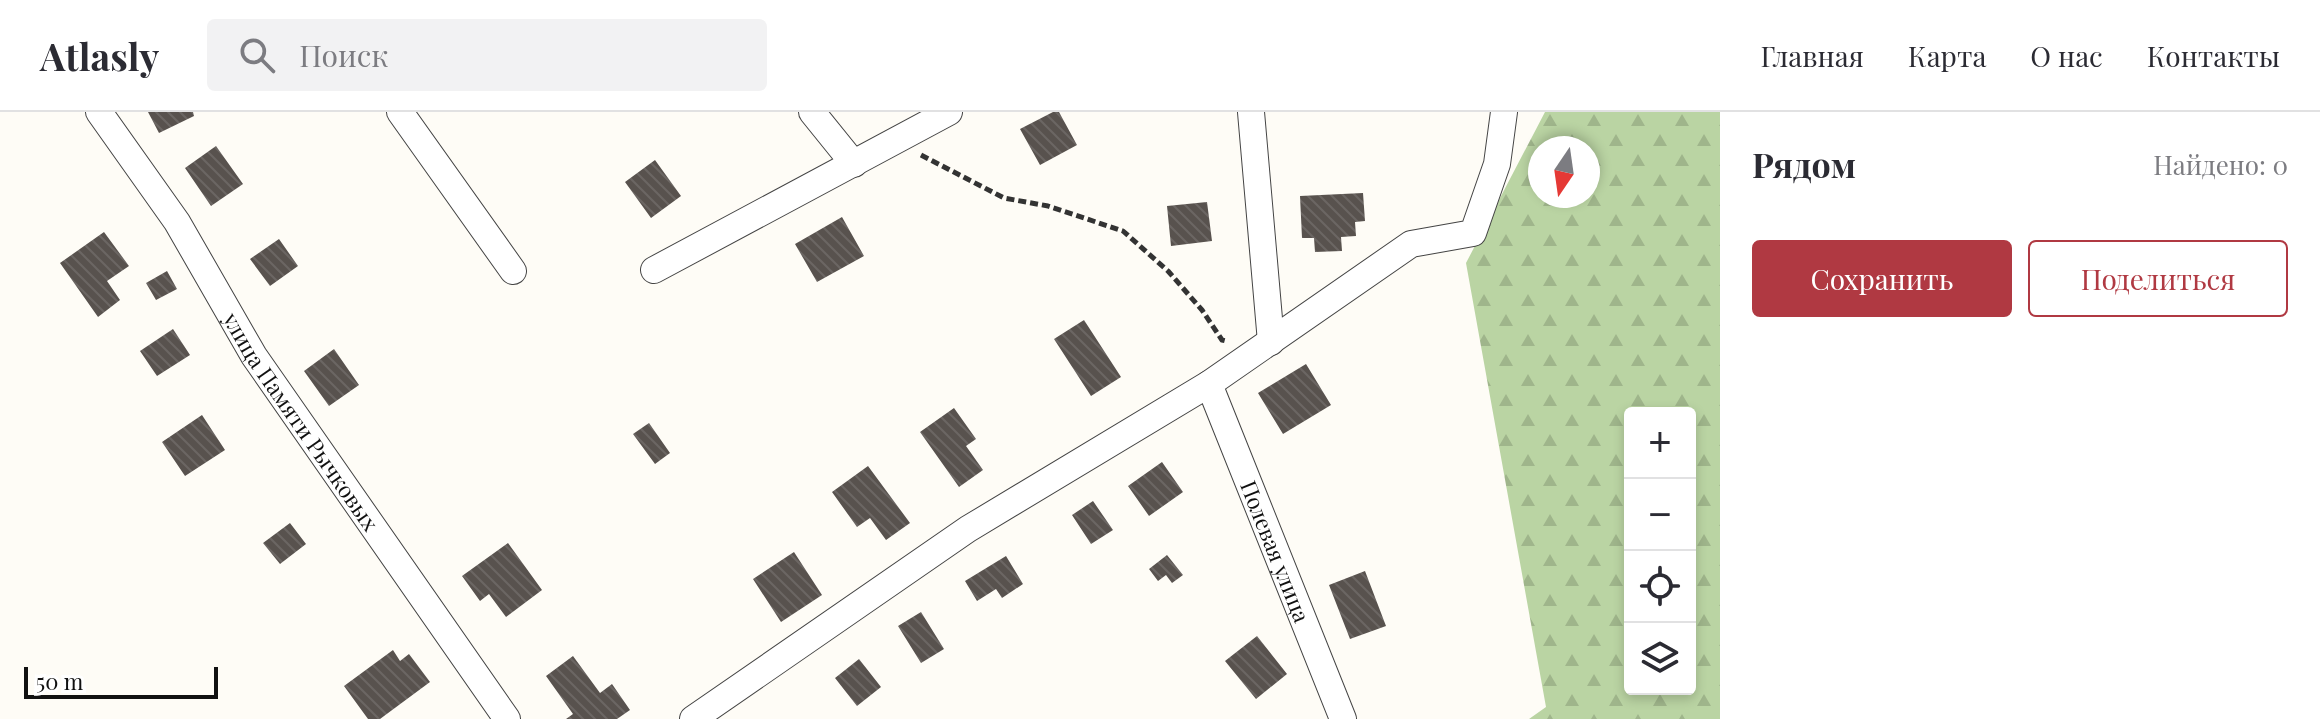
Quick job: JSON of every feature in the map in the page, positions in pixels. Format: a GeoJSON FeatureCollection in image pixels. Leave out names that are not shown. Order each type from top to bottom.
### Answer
{"type":"FeatureCollection","features":[{"type":"Feature","properties":{"kind":"street"},"geometry":{"type":"LineString","coordinates":[[400,112],[513,271]]}},
{"type":"Feature","properties":{"kind":"street"},"geometry":{"type":"LineString","coordinates":[[812,112],[854,164]]}},
{"type":"Feature","properties":{"kind":"street"},"geometry":{"type":"LineString","coordinates":[[654,270],[949,112]]}},
{"type":"Feature","properties":{"kind":"street"},"geometry":{"type":"LineString","coordinates":[[1251,112],[1271,342]]}},
{"type":"Feature","properties":{"kind":"street"},"geometry":{"type":"LineString","coordinates":[[693,719],[968,529],[1209,384],[1411,244],[1473,233],[1497,164],[1504,112]]}},
{"type":"Feature","properties":{"kind":"street","name":"улица Памяти Рычковых"},"geometry":{"type":"LineString","coordinates":[[101,114],[177,222],[254,356],[507,719]]}},
{"type":"Feature","properties":{"kind":"street","name":"Полевая улица"},"geometry":{"type":"LineString","coordinates":[[1209,384],[1343,719]]}},
{"type":"Feature","properties":{"kind":"path"},"geometry":{"type":"LineString","coordinates":[[914,154],[927,157],[1004,198],[1048,206],[1123,231],[1168,271],[1202,310],[1222,340],[1271,342]]}},
{"type":"Feature","properties":{"kind":"green space"},"geometry":{"type":"Polygon","coordinates":[[[1545,112],[1720,112],[1720,719],[1529,719],[1546,707],[1466,263],[1528,144],[1528,208],[1600,208],[1600,136],[1532,136],[1545,112]]]}},
{"type":"Feature","properties":{"kind":"building"},"geometry":{"type":"Polygon","coordinates":[[[148,112],[193,112],[194,116],[159,133],[148,112]]]}},
{"type":"Feature","properties":{"kind":"building"},"geometry":{"type":"Polygon","coordinates":[[[1059,112],[1077,145],[1040,165],[1020,129],[1059,112]]]}},
{"type":"Feature","properties":{"kind":"building"},"geometry":{"type":"Polygon","coordinates":[[[216,146],[243,184],[211,206],[185,168],[216,146]]]}},
{"type":"Feature","properties":{"kind":"building"},"geometry":{"type":"Polygon","coordinates":[[[655,160],[681,196],[651,218],[625,182],[655,160]]]}},
{"type":"Feature","properties":{"kind":"building"},"geometry":{"type":"Polygon","coordinates":[[[1363,193],[1365,221],[1355,222],[1356,236],[1341,237],[1342,251],[1315,252],[1314,238],[1302,238],[1300,196],[1363,193]]]}},
{"type":"Feature","properties":{"kind":"building"},"geometry":{"type":"Polygon","coordinates":[[[1207,202],[1212,241],[1171,246],[1167,206],[1207,202]]]}},
{"type":"Feature","properties":{"kind":"building"},"geometry":{"type":"Polygon","coordinates":[[[842,217],[864,256],[817,282],[795,244],[842,217]]]}},
{"type":"Feature","properties":{"kind":"building"},"geometry":{"type":"Polygon","coordinates":[[[104,232],[129,266],[107,281],[120,300],[98,317],[60,263],[104,232]]]}},
{"type":"Feature","properties":{"kind":"building"},"geometry":{"type":"Polygon","coordinates":[[[279,239],[298,266],[270,286],[250,259],[279,239]]]}},
{"type":"Feature","properties":{"kind":"building"},"geometry":{"type":"Polygon","coordinates":[[[167,271],[177,289],[156,300],[146,283],[167,271]]]}},
{"type":"Feature","properties":{"kind":"building"},"geometry":{"type":"Polygon","coordinates":[[[1084,320],[1121,377],[1091,396],[1054,339],[1084,320]]]}},
{"type":"Feature","properties":{"kind":"building"},"geometry":{"type":"Polygon","coordinates":[[[173,329],[190,355],[157,376],[140,351],[173,329]]]}},
{"type":"Feature","properties":{"kind":"building"},"geometry":{"type":"Polygon","coordinates":[[[334,349],[359,385],[329,406],[304,371],[334,349]]]}},
{"type":"Feature","properties":{"kind":"building"},"geometry":{"type":"Polygon","coordinates":[[[1306,364],[1331,405],[1283,434],[1258,393],[1306,364]]]}},
{"type":"Feature","properties":{"kind":"building"},"geometry":{"type":"Polygon","coordinates":[[[954,408],[976,439],[966,446],[983,470],[959,487],[920,432],[954,408]]]}},
{"type":"Feature","properties":{"kind":"building"},"geometry":{"type":"Polygon","coordinates":[[[202,415],[225,450],[185,476],[162,442],[202,415]]]}},
{"type":"Feature","properties":{"kind":"building"},"geometry":{"type":"Polygon","coordinates":[[[649,423],[670,453],[655,464],[633,434],[649,423]]]}},
{"type":"Feature","properties":{"kind":"building"},"geometry":{"type":"Polygon","coordinates":[[[1162,462],[1183,492],[1149,516],[1128,486],[1162,462]]]}},
{"type":"Feature","properties":{"kind":"building"},"geometry":{"type":"Polygon","coordinates":[[[868,466],[910,523],[886,540],[870,518],[857,527],[832,492],[868,466]]]}},
{"type":"Feature","properties":{"kind":"building"},"geometry":{"type":"Polygon","coordinates":[[[1093,501],[1113,530],[1091,544],[1072,515],[1093,501]]]}},
{"type":"Feature","properties":{"kind":"building"},"geometry":{"type":"Polygon","coordinates":[[[290,523],[306,544],[280,564],[263,543],[290,523]]]}},
{"type":"Feature","properties":{"kind":"building"},"geometry":{"type":"Polygon","coordinates":[[[508,543],[542,590],[506,617],[489,594],[480,601],[462,576],[508,543]]]}},
{"type":"Feature","properties":{"kind":"building"},"geometry":{"type":"Polygon","coordinates":[[[794,552],[822,595],[781,622],[753,579],[794,552]]]}},
{"type":"Feature","properties":{"kind":"building"},"geometry":{"type":"Polygon","coordinates":[[[1167,555],[1183,575],[1172,583],[1166,575],[1158,581],[1149,569],[1167,555]]]}},
{"type":"Feature","properties":{"kind":"building"},"geometry":{"type":"Polygon","coordinates":[[[1006,556],[1023,584],[1002,598],[996,589],[977,601],[965,581],[1006,556]]]}},
{"type":"Feature","properties":{"kind":"building"},"geometry":{"type":"Polygon","coordinates":[[[1365,571],[1386,626],[1350,639],[1329,585],[1365,571]]]}},
{"type":"Feature","properties":{"kind":"building"},"geometry":{"type":"Polygon","coordinates":[[[921,612],[944,649],[921,663],[898,626],[921,612]]]}},
{"type":"Feature","properties":{"kind":"building"},"geometry":{"type":"Polygon","coordinates":[[[1257,636],[1287,674],[1256,699],[1225,661],[1257,636]]]}},
{"type":"Feature","properties":{"kind":"building"},"geometry":{"type":"Polygon","coordinates":[[[393,650],[400,661],[409,654],[430,682],[380,719],[368,719],[344,686],[393,650]]]}},
{"type":"Feature","properties":{"kind":"building"},"geometry":{"type":"Polygon","coordinates":[[[573,656],[600,693],[612,684],[630,710],[617,719],[566,719],[573,714],[546,676],[573,656]]]}},
{"type":"Feature","properties":{"kind":"building"},"geometry":{"type":"Polygon","coordinates":[[[859,659],[881,687],[857,706],[835,678],[859,659]]]}}]}
